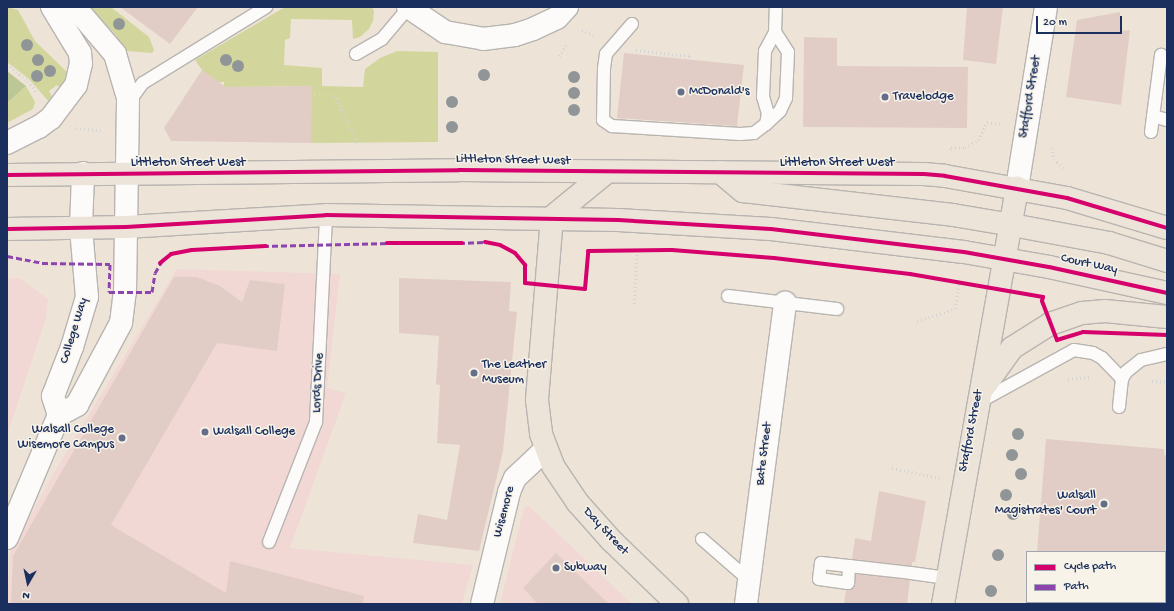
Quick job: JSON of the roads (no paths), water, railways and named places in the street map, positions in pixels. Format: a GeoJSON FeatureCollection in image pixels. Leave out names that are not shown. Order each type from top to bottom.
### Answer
{"type":"FeatureCollection","features":[{"type":"Feature","properties":{"kind":"highway","name":"Littleton Street West"},"geometry":{"type":"LineString","coordinates":[[7,175],[84,173],[358,172],[720,172],[924,174],[1017,188]]}},
{"type":"Feature","properties":{"kind":"highway"},"geometry":{"type":"LineString","coordinates":[[546,449],[541,434],[537,400],[552,217],[607,172]]}},
{"type":"Feature","properties":{"kind":"highway"},"geometry":{"type":"LineString","coordinates":[[720,172],[743,191],[953,215],[1109,243],[1167,261]]}},
{"type":"Feature","properties":{"kind":"highway","name":"Stafford Street"},"geometry":{"type":"LineString","coordinates":[[943,604],[962,482],[1006,259],[1017,188]]}},
{"type":"Feature","properties":{"kind":"highway"},"geometry":{"type":"LineString","coordinates":[[1017,188],[1082,202],[1167,228]]}},
{"type":"Feature","properties":{"kind":"highway"},"geometry":{"type":"LineString","coordinates":[[7,230],[126,227],[326,215],[552,217],[771,229],[1006,259]]}},
{"type":"Feature","properties":{"kind":"highway","name":"Court Way"},"geometry":{"type":"LineString","coordinates":[[1006,259],[1167,293]]}},
{"type":"Feature","properties":{"kind":"highway"},"geometry":{"type":"LineString","coordinates":[[978,398],[1012,348],[1050,324],[1082,314],[1105,311],[1167,317]]}},
{"type":"Feature","properties":{"kind":"highway","name":"Day Street"},"geometry":{"type":"LineString","coordinates":[[546,449],[553,466],[578,503],[610,540],[677,604]]}},
{"type":"Feature","properties":{"kind":"street"},"geometry":{"type":"LineString","coordinates":[[7,143],[40,128],[57,112],[76,85],[81,64],[80,53],[52,7]]}},
{"type":"Feature","properties":{"kind":"street"},"geometry":{"type":"LineString","coordinates":[[7,538],[59,415],[77,405],[121,323],[126,227],[125,174],[129,131],[129,102],[126,84],[115,54],[75,7]]}},
{"type":"Feature","properties":{"kind":"street"},"geometry":{"type":"LineString","coordinates":[[409,7],[445,32],[483,39],[515,35],[533,29],[557,18],[567,7]]}},
{"type":"Feature","properties":{"kind":"street","name":"Stafford Street"},"geometry":{"type":"LineString","coordinates":[[1017,188],[1046,7]]}},
{"type":"Feature","properties":{"kind":"street","name":"College Way"},"geometry":{"type":"LineString","coordinates":[[59,415],[53,396],[72,347],[87,296],[81,228],[84,173]]}},
{"type":"Feature","properties":{"kind":"street","name":"Bate Street"},"geometry":{"type":"LineString","coordinates":[[746,604],[785,303]]}},
{"type":"Feature","properties":{"kind":"street","name":"Wisemore"},"geometry":{"type":"LineString","coordinates":[[482,604],[509,492],[515,478],[546,449]]}},
{"type":"Feature","properties":{"kind":"lane"},"geometry":{"type":"LineString","coordinates":[[129,102],[143,84],[266,7]]}},
{"type":"Feature","properties":{"kind":"lane"},"geometry":{"type":"LineString","coordinates":[[356,54],[382,39],[409,7]]}},
{"type":"Feature","properties":{"kind":"lane"},"geometry":{"type":"LineString","coordinates":[[766,124],[768,105],[763,97],[765,51],[775,32],[776,7]]}},
{"type":"Feature","properties":{"kind":"lane"},"geometry":{"type":"LineString","coordinates":[[632,24],[606,54],[604,69],[603,120],[612,126],[740,134],[754,133],[780,112],[786,98],[788,52],[775,32]]}},
{"type":"Feature","properties":{"kind":"lane"},"geometry":{"type":"LineString","coordinates":[[1151,132],[1161,55]]}},
{"type":"Feature","properties":{"kind":"lane"},"geometry":{"type":"LineString","coordinates":[[1153,116],[1167,120]]}},
{"type":"Feature","properties":{"kind":"lane","name":"Lords Drive"},"geometry":{"type":"LineString","coordinates":[[269,542],[316,422],[326,215]]}},
{"type":"Feature","properties":{"kind":"lane"},"geometry":{"type":"LineString","coordinates":[[728,296],[837,309]]}},
{"type":"Feature","properties":{"kind":"lane"},"geometry":{"type":"LineString","coordinates":[[978,398],[1074,350],[1093,353],[1102,358],[1122,379]]}},
{"type":"Feature","properties":{"kind":"lane"},"geometry":{"type":"LineString","coordinates":[[1119,407],[1122,379],[1126,372],[1141,360],[1167,354]]}},
{"type":"Feature","properties":{"kind":"lane"},"geometry":{"type":"LineString","coordinates":[[702,539],[749,580]]}},
{"type":"Feature","properties":{"kind":"lane"},"geometry":{"type":"LineString","coordinates":[[850,566],[947,578]]}},
{"type":"Feature","properties":{"kind":"place","name":"McDonald's"},"geometry":{"type":"Point","coordinates":[681,92]}},
{"type":"Feature","properties":{"kind":"place","name":"Travelodge"},"geometry":{"type":"Point","coordinates":[885,97]}},
{"type":"Feature","properties":{"kind":"place","name":"The Leather Museum"},"geometry":{"type":"Point","coordinates":[474,373]}},
{"type":"Feature","properties":{"kind":"place","name":"Walsall College"},"geometry":{"type":"Point","coordinates":[205,432]}},
{"type":"Feature","properties":{"kind":"place","name":"Walsall College Wisemore Campus"},"geometry":{"type":"Point","coordinates":[122,438]}},
{"type":"Feature","properties":{"kind":"place","name":"Walsall Magistrates' Court"},"geometry":{"type":"Point","coordinates":[1104,504]}},
{"type":"Feature","properties":{"kind":"place","name":"Subway"},"geometry":{"type":"Point","coordinates":[556,568]}}]}
